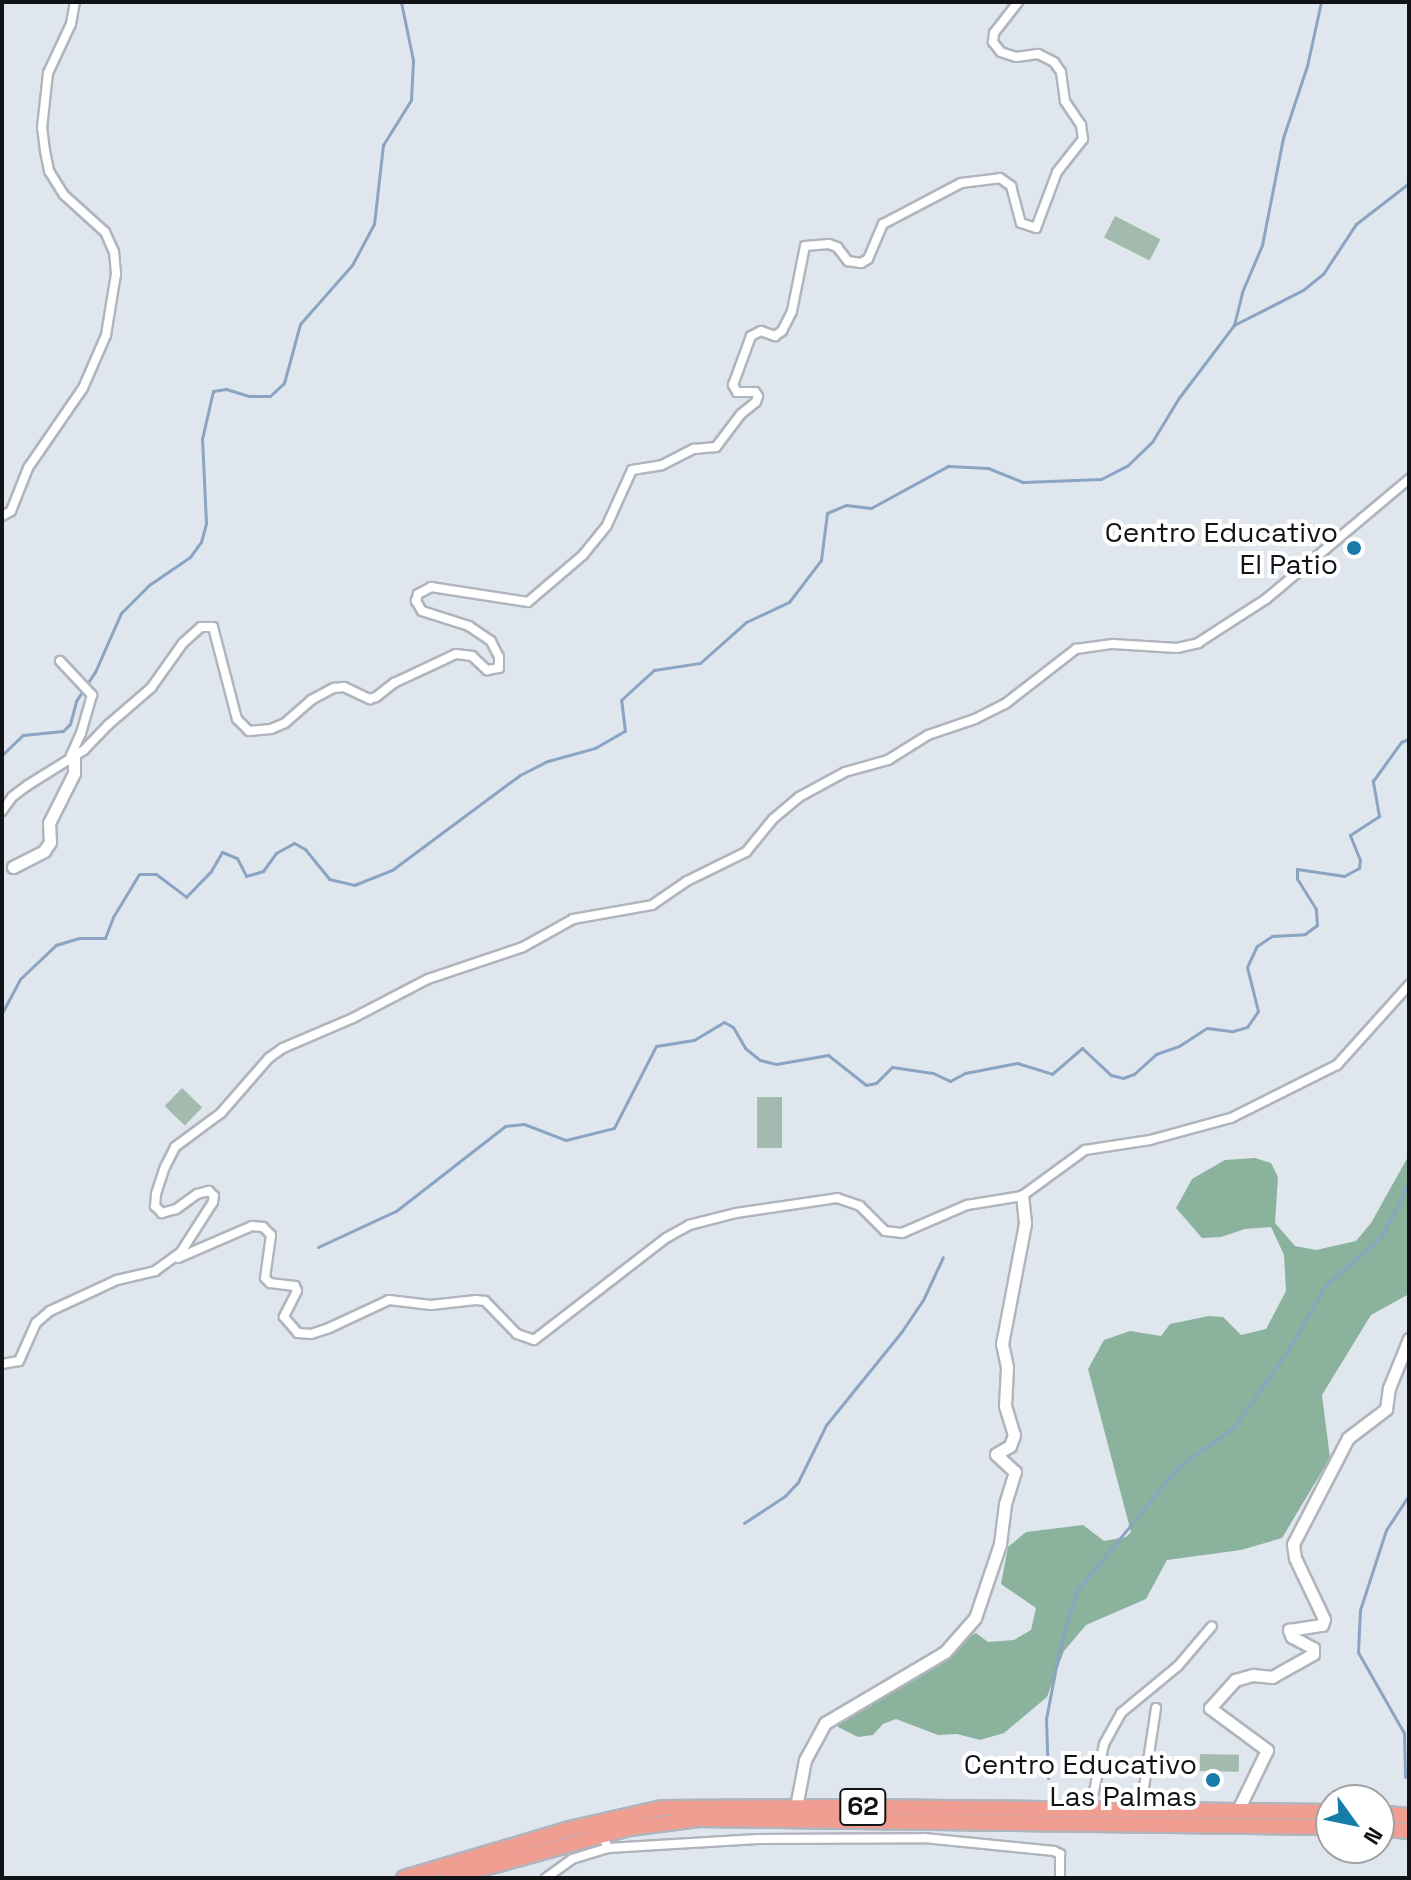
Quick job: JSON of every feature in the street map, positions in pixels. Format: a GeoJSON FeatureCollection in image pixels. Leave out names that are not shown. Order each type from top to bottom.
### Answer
{"type":"FeatureCollection","features":[{"type":"Feature","properties":{"kind":"highway","name":"62"},"geometry":{"type":"LineString","coordinates":[[404,1878],[639,1811],[686,1806],[1315,1812]]}},
{"type":"Feature","properties":{"kind":"highway","name":"62"},"geometry":{"type":"LineString","coordinates":[[448,1878],[605,1841],[666,1822],[735,1818],[1315,1827]]}},
{"type":"Feature","properties":{"kind":"street"},"geometry":{"type":"LineString","coordinates":[[2,516],[11,511],[28,468],[83,388],[106,335],[116,274],[114,252],[105,232],[64,195],[49,171],[45,151],[42,128],[48,73],[71,24],[75,2]]}},
{"type":"Feature","properties":{"kind":"street"},"geometry":{"type":"LineString","coordinates":[[2,811],[12,797],[28,785],[74,758],[151,688],[190,636],[209,624],[215,631],[220,664],[237,719],[249,731],[271,729],[285,723],[311,700],[334,688],[344,687],[370,699],[376,697],[394,683],[456,654],[472,656],[487,670],[499,668],[499,657],[491,641],[469,626],[422,611],[416,601],[418,594],[431,587],[528,602],[583,555],[602,532],[619,504],[632,470],[662,465],[694,449],[716,447],[741,414],[756,402],[758,396],[755,392],[737,392],[733,385],[751,336],[761,331],[775,336],[782,331],[792,311],[805,246],[829,244],[837,247],[848,261],[861,263],[868,259],[883,224],[961,183],[1000,178],[1011,186],[1021,223],[1036,228],[1057,172],[1083,139],[1081,125],[1065,101],[1061,72],[1054,62],[1038,54],[1016,57],[1001,52],[993,42],[994,33],[1018,2]]}},
{"type":"Feature","properties":{"kind":"street"},"geometry":{"type":"LineString","coordinates":[[172,1261],[189,1242],[214,1196],[209,1191],[197,1194],[169,1212],[162,1213],[155,1206],[156,1194],[175,1147],[221,1113],[269,1058],[283,1048],[305,1035],[350,1020],[437,975],[523,947],[573,919],[652,905],[687,881],[736,859],[773,819],[809,791],[845,772],[888,760],[928,735],[1005,704],[1076,649],[1113,644],[1177,648],[1198,643],[1266,599],[1409,479]]}},
{"type":"Feature","properties":{"kind":"street"},"geometry":{"type":"LineString","coordinates":[[13,867],[44,851],[50,842],[49,823],[74,773],[74,758],[71,755],[92,695],[60,661]]}},
{"type":"Feature","properties":{"kind":"street"},"geometry":{"type":"LineString","coordinates":[[2,1364],[19,1361],[36,1323],[50,1311],[117,1280],[155,1271],[252,1226],[263,1227],[271,1235],[265,1278],[270,1283],[295,1286],[297,1291],[284,1317],[298,1333],[311,1334],[329,1328],[389,1300],[431,1305],[476,1300],[485,1301],[517,1334],[534,1340],[666,1238],[689,1225],[736,1213],[837,1198],[860,1206],[885,1231],[902,1233],[967,1205],[1022,1196],[1085,1150],[1142,1141],[1231,1118],[1324,1073],[1348,1055],[1409,985]]}},
{"type":"Feature","properties":{"kind":"street"},"geometry":{"type":"LineString","coordinates":[[796,1807],[805,1760],[825,1723],[945,1652],[966,1631],[980,1605],[1000,1544],[1005,1504],[1015,1472],[996,1454],[1010,1446],[1014,1435],[1005,1406],[1007,1367],[1002,1344],[1025,1223],[1022,1196]]}},
{"type":"Feature","properties":{"kind":"street"},"geometry":{"type":"LineString","coordinates":[[1237,1812],[1267,1750],[1210,1708],[1235,1680],[1253,1675],[1272,1677],[1313,1654],[1313,1648],[1292,1637],[1289,1630],[1322,1625],[1324,1619],[1295,1558],[1293,1544],[1348,1438],[1386,1409],[1389,1388],[1409,1339]]}},
{"type":"Feature","properties":{"kind":"street"},"geometry":{"type":"LineString","coordinates":[[1090,1810],[1104,1744],[1121,1713],[1178,1666],[1186,1652],[1212,1626]]}},
{"type":"Feature","properties":{"kind":"street"},"geometry":{"type":"LineString","coordinates":[[1122,1810],[1143,1794],[1156,1708]]}},
{"type":"Feature","properties":{"kind":"street"},"geometry":{"type":"LineString","coordinates":[[1143,1794],[1156,1811]]}},
{"type":"Feature","properties":{"kind":"street"},"geometry":{"type":"LineString","coordinates":[[546,1878],[605,1841],[924,1838],[1054,1851],[1060,1854],[1060,1878]]}},
{"type":"Feature","properties":{"kind":"green space"},"geometry":{"type":"Polygon","coordinates":[[[1115,216],[1160,239],[1150,261],[1104,237],[1115,216]]]}},
{"type":"Feature","properties":{"kind":"green space"},"geometry":{"type":"Polygon","coordinates":[[[182,1088],[202,1107],[185,1125],[165,1106],[182,1088]]]}},
{"type":"Feature","properties":{"kind":"green space"},"geometry":{"type":"Polygon","coordinates":[[[757,1097],[782,1097],[782,1148],[757,1148],[757,1097]]]}},
{"type":"Feature","properties":{"kind":"green space"},"geometry":{"type":"Polygon","coordinates":[[[1409,1155],[1409,1294],[1371,1315],[1322,1395],[1330,1458],[1282,1538],[1241,1550],[1167,1560],[1146,1599],[1086,1625],[1064,1651],[1047,1697],[1004,1733],[980,1740],[957,1734],[938,1735],[896,1719],[883,1724],[873,1735],[858,1737],[838,1727],[835,1720],[841,1715],[903,1685],[967,1637],[976,1633],[988,1642],[1014,1640],[1031,1630],[1036,1608],[1001,1584],[1008,1547],[1026,1532],[1083,1525],[1104,1541],[1126,1537],[1131,1532],[1088,1369],[1104,1340],[1130,1331],[1161,1336],[1170,1324],[1209,1316],[1223,1317],[1241,1335],[1266,1329],[1286,1291],[1284,1255],[1271,1227],[1202,1238],[1176,1208],[1192,1179],[1225,1160],[1255,1158],[1271,1163],[1278,1177],[1275,1223],[1295,1246],[1316,1250],[1356,1241],[1371,1223],[1409,1155]]]}},
{"type":"Feature","properties":{"kind":"green space"},"geometry":{"type":"Polygon","coordinates":[[[1200,1754],[1239,1755],[1239,1772],[1200,1771],[1200,1754]]]}},
{"type":"Feature","properties":{"kind":"waterway"},"geometry":{"type":"LineString","coordinates":[[2,755],[23,735],[63,731],[70,724],[76,701],[95,672],[121,613],[149,585],[190,557],[201,542],[206,523],[202,439],[213,391],[226,389],[249,396],[270,396],[284,383],[300,324],[352,265],[374,224],[383,145],[411,100],[413,60],[401,2]]}},
{"type":"Feature","properties":{"kind":"waterway"},"geometry":{"type":"LineString","coordinates":[[1234,325],[1242,292],[1262,245],[1283,138],[1307,66],[1321,2]]}},
{"type":"Feature","properties":{"kind":"waterway"},"geometry":{"type":"LineString","coordinates":[[2,1013],[20,979],[56,945],[79,938],[105,938],[113,917],[139,874],[156,874],[186,897],[211,871],[222,852],[237,858],[246,876],[263,871],[276,853],[294,843],[305,849],[329,879],[354,885],[392,870],[520,775],[548,761],[595,748],[625,731],[621,700],[654,670],[700,663],[746,622],[789,602],[821,560],[827,513],[846,505],[871,508],[948,466],[988,468],[1023,482],[1101,479],[1127,466],[1152,442],[1178,399],[1234,325],[1303,290],[1323,274],[1356,224],[1409,183]]}},
{"type":"Feature","properties":{"kind":"waterway"},"geometry":{"type":"LineString","coordinates":[[318,1247],[396,1211],[505,1126],[524,1124],[566,1140],[614,1128],[656,1046],[694,1040],[724,1022],[733,1027],[745,1048],[760,1060],[776,1064],[828,1055],[866,1085],[876,1083],[892,1067],[933,1073],[950,1081],[965,1073],[1017,1063],[1052,1074],[1082,1048],[1111,1075],[1123,1078],[1134,1074],[1156,1054],[1179,1046],[1207,1028],[1233,1031],[1247,1027],[1258,1011],[1247,967],[1257,946],[1272,936],[1305,934],[1317,925],[1316,909],[1297,879],[1297,869],[1344,876],[1359,868],[1360,860],[1350,835],[1379,816],[1373,781],[1401,742],[1409,739]]}},
{"type":"Feature","properties":{"kind":"waterway"},"geometry":{"type":"LineString","coordinates":[[1048,1778],[1046,1719],[1059,1651],[1076,1592],[1177,1468],[1234,1427],[1291,1346],[1325,1286],[1382,1236],[1409,1182]]}},
{"type":"Feature","properties":{"kind":"waterway"},"geometry":{"type":"LineString","coordinates":[[744,1523],[785,1496],[798,1482],[826,1425],[902,1331],[923,1300],[943,1257]]}},
{"type":"Feature","properties":{"kind":"waterway"},"geometry":{"type":"LineString","coordinates":[[1405,1777],[1404,1733],[1358,1652],[1360,1610],[1386,1530],[1409,1495]]}},
{"type":"Feature","properties":{"kind":"place","name":"Centro Educativo El Patio"},"geometry":{"type":"Point","coordinates":[1354,548]}},
{"type":"Feature","properties":{"kind":"place","name":"Centro Educativo Las Palmas"},"geometry":{"type":"Point","coordinates":[1213,1780]}}]}
